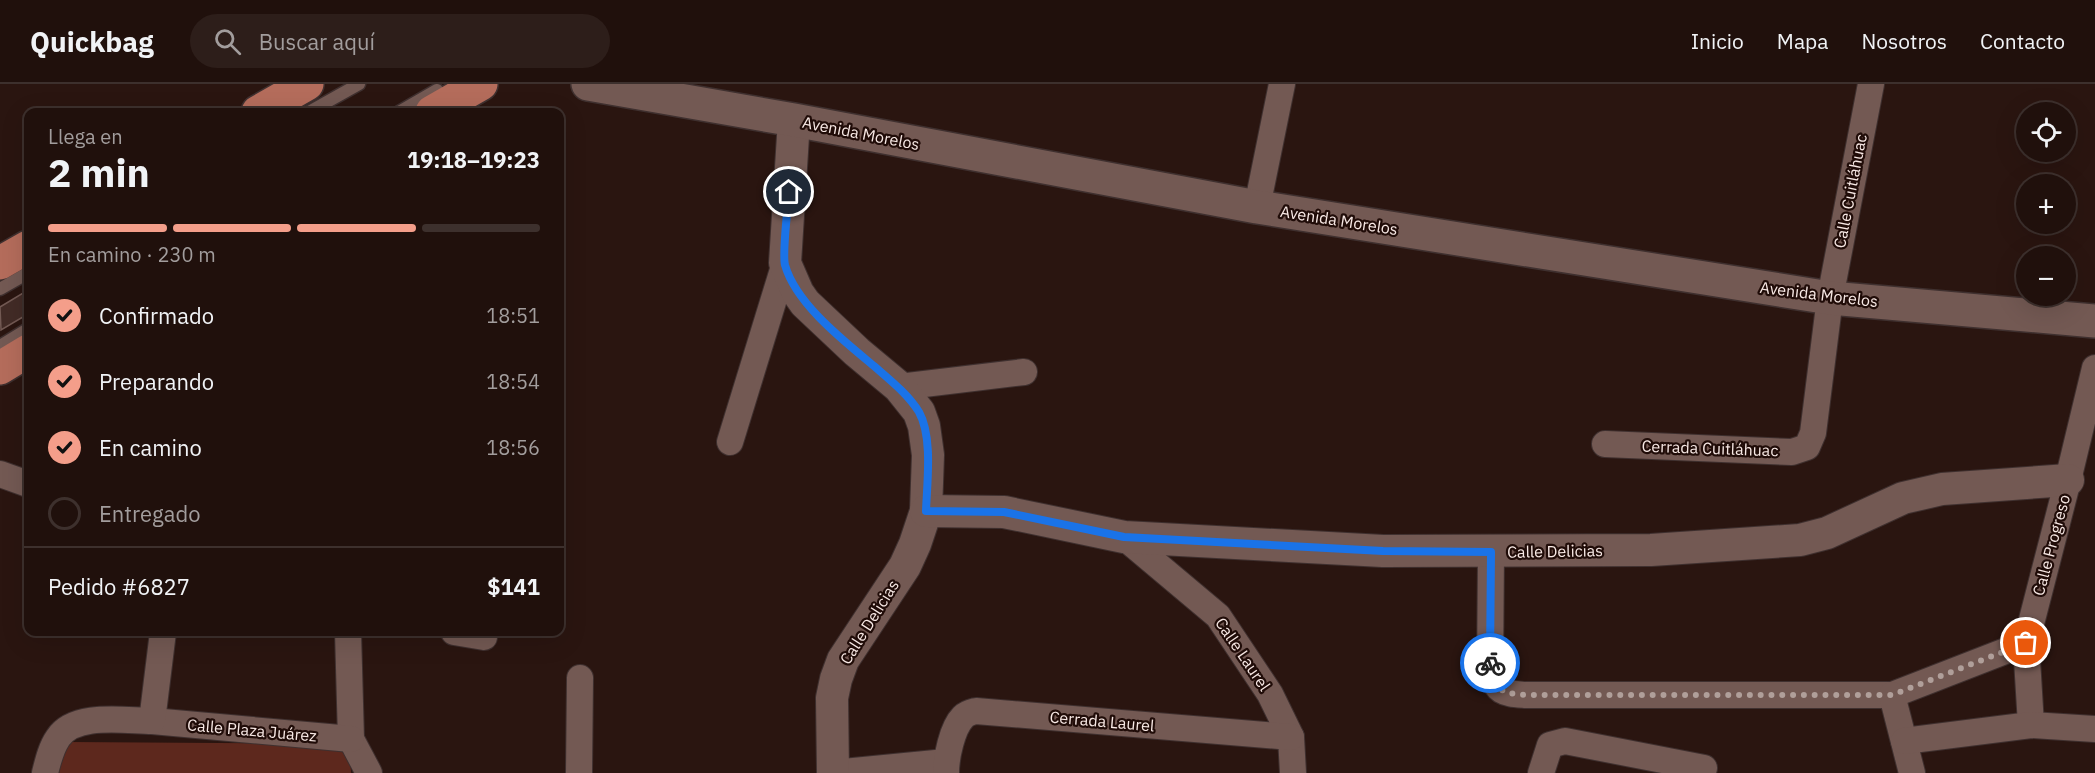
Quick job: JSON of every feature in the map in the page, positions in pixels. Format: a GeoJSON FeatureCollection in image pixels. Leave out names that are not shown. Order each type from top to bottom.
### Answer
{"type":"FeatureCollection","features":[{"type":"Feature","properties":{"kind":"main road"},"geometry":{"type":"LineString","coordinates":[[265,108],[307,84]]}},
{"type":"Feature","properties":{"kind":"main road","name":"Avenida Morelos"},"geometry":{"type":"LineString","coordinates":[[588,84],[794,120],[1257,207],[1830,298],[2095,321]]}},
{"type":"Feature","properties":{"kind":"main road"},"geometry":{"type":"LineString","coordinates":[[439,108],[467,91]]}},
{"type":"Feature","properties":{"kind":"main road"},"geometry":{"type":"LineString","coordinates":[[0,264],[24,249]]}},
{"type":"Feature","properties":{"kind":"main road"},"geometry":{"type":"LineString","coordinates":[[0,368],[24,353]]}},
{"type":"Feature","properties":{"kind":"street"},"geometry":{"type":"LineString","coordinates":[[1257,207],[1282,84]]}},
{"type":"Feature","properties":{"kind":"street","name":"Calle Cuitláhuac"},"geometry":{"type":"LineString","coordinates":[[1830,298],[1871,84]]}},
{"type":"Feature","properties":{"kind":"street","name":"Calle Delicias"},"geometry":{"type":"LineString","coordinates":[[794,120],[785,263],[805,303],[898,387],[919,412],[924,426],[928,454],[926,511],[915,544],[905,566],[843,660],[836,679],[832,698],[833,773]]}},
{"type":"Feature","properties":{"kind":"street"},"geometry":{"type":"LineString","coordinates":[[730,442],[785,263]]}},
{"type":"Feature","properties":{"kind":"street","name":"Cerrada Cuitláhuac"},"geometry":{"type":"LineString","coordinates":[[1605,444],[1792,452],[1807,447],[1813,433],[1830,298]]}},
{"type":"Feature","properties":{"kind":"street","name":"Calle Progreso"},"geometry":{"type":"LineString","coordinates":[[2031,725],[2026,643],[2095,368]]}},
{"type":"Feature","properties":{"kind":"street"},"geometry":{"type":"LineString","coordinates":[[898,387],[1024,372]]}},
{"type":"Feature","properties":{"kind":"street"},"geometry":{"type":"LineString","coordinates":[[0,474],[24,483]]}},
{"type":"Feature","properties":{"kind":"street","name":"Calle Delicias"},"geometry":{"type":"LineString","coordinates":[[926,511],[1004,512],[1124,537],[1383,551],[1651,550],[1800,540],[1827,533],[1903,498],[1942,489],[2068,480]]}},
{"type":"Feature","properties":{"kind":"street","name":"Calle Laurel"},"geometry":{"type":"LineString","coordinates":[[1124,537],[1218,616],[1270,694],[1291,737],[1293,773]]}},
{"type":"Feature","properties":{"kind":"street"},"geometry":{"type":"LineString","coordinates":[[1491,552],[1490,671],[1494,685],[1507,693],[1525,695],[1892,695],[2026,643]]}},
{"type":"Feature","properties":{"kind":"street"},"geometry":{"type":"LineString","coordinates":[[152,721],[163,636]]}},
{"type":"Feature","properties":{"kind":"street"},"geometry":{"type":"LineString","coordinates":[[348,636],[351,739],[369,773]]}},
{"type":"Feature","properties":{"kind":"street"},"geometry":{"type":"LineString","coordinates":[[478,636],[484,637]]}},
{"type":"Feature","properties":{"kind":"street"},"geometry":{"type":"LineString","coordinates":[[579,773],[580,678]]}},
{"type":"Feature","properties":{"kind":"street"},"geometry":{"type":"LineString","coordinates":[[1892,695],[1912,773]]}},
{"type":"Feature","properties":{"kind":"street","name":"Cerrada Laurel"},"geometry":{"type":"LineString","coordinates":[[946,767],[957,725],[965,715],[976,711],[1291,737]]}},
{"type":"Feature","properties":{"kind":"street","name":"Calle Plaza Juárez"},"geometry":{"type":"LineString","coordinates":[[45,773],[58,738],[66,729],[87,721],[152,721],[351,739]]}},
{"type":"Feature","properties":{"kind":"street"},"geometry":{"type":"LineString","coordinates":[[1904,741],[2031,725],[2095,729]]}},
{"type":"Feature","properties":{"kind":"street"},"geometry":{"type":"LineString","coordinates":[[1541,773],[1550,745],[1565,741],[1704,768]]}},
{"type":"Feature","properties":{"kind":"street"},"geometry":{"type":"LineString","coordinates":[[833,773],[946,767]]}},
{"type":"Feature","properties":{"kind":"lane"},"geometry":{"type":"LineString","coordinates":[[316,108],[359,84]]}},
{"type":"Feature","properties":{"kind":"lane"},"geometry":{"type":"LineString","coordinates":[[412,108],[467,91]]}},
{"type":"Feature","properties":{"kind":"lane"},"geometry":{"type":"LineString","coordinates":[[0,290],[24,275]]}},
{"type":"Feature","properties":{"kind":"lane"},"geometry":{"type":"LineString","coordinates":[[0,346],[24,331]]}},
{"type":"Feature","properties":{"kind":"shaded area"},"geometry":{"type":"Polygon","coordinates":[[[69,742],[350,744],[351,773],[56,773],[69,742]]]}},
{"type":"Feature","properties":{"kind":"building"},"geometry":{"type":"Polygon","coordinates":[[[24,292],[24,316],[1,330],[0,307],[24,292]]]}},
{"type":"Feature","properties":{"kind":"way so far"},"geometry":{"type":"LineString","coordinates":[[1490,663],[1494,685],[1507,693],[1525,695],[1892,695],[2026,643]]}},
{"type":"Feature","properties":{"kind":"route"},"geometry":{"type":"LineString","coordinates":[[789,192],[785,263],[798,293],[805,303],[857,352],[898,387],[919,412],[924,426],[928,454],[926,511],[1004,512],[1124,537],[1383,551],[1491,552],[1490,663]]}}]}
